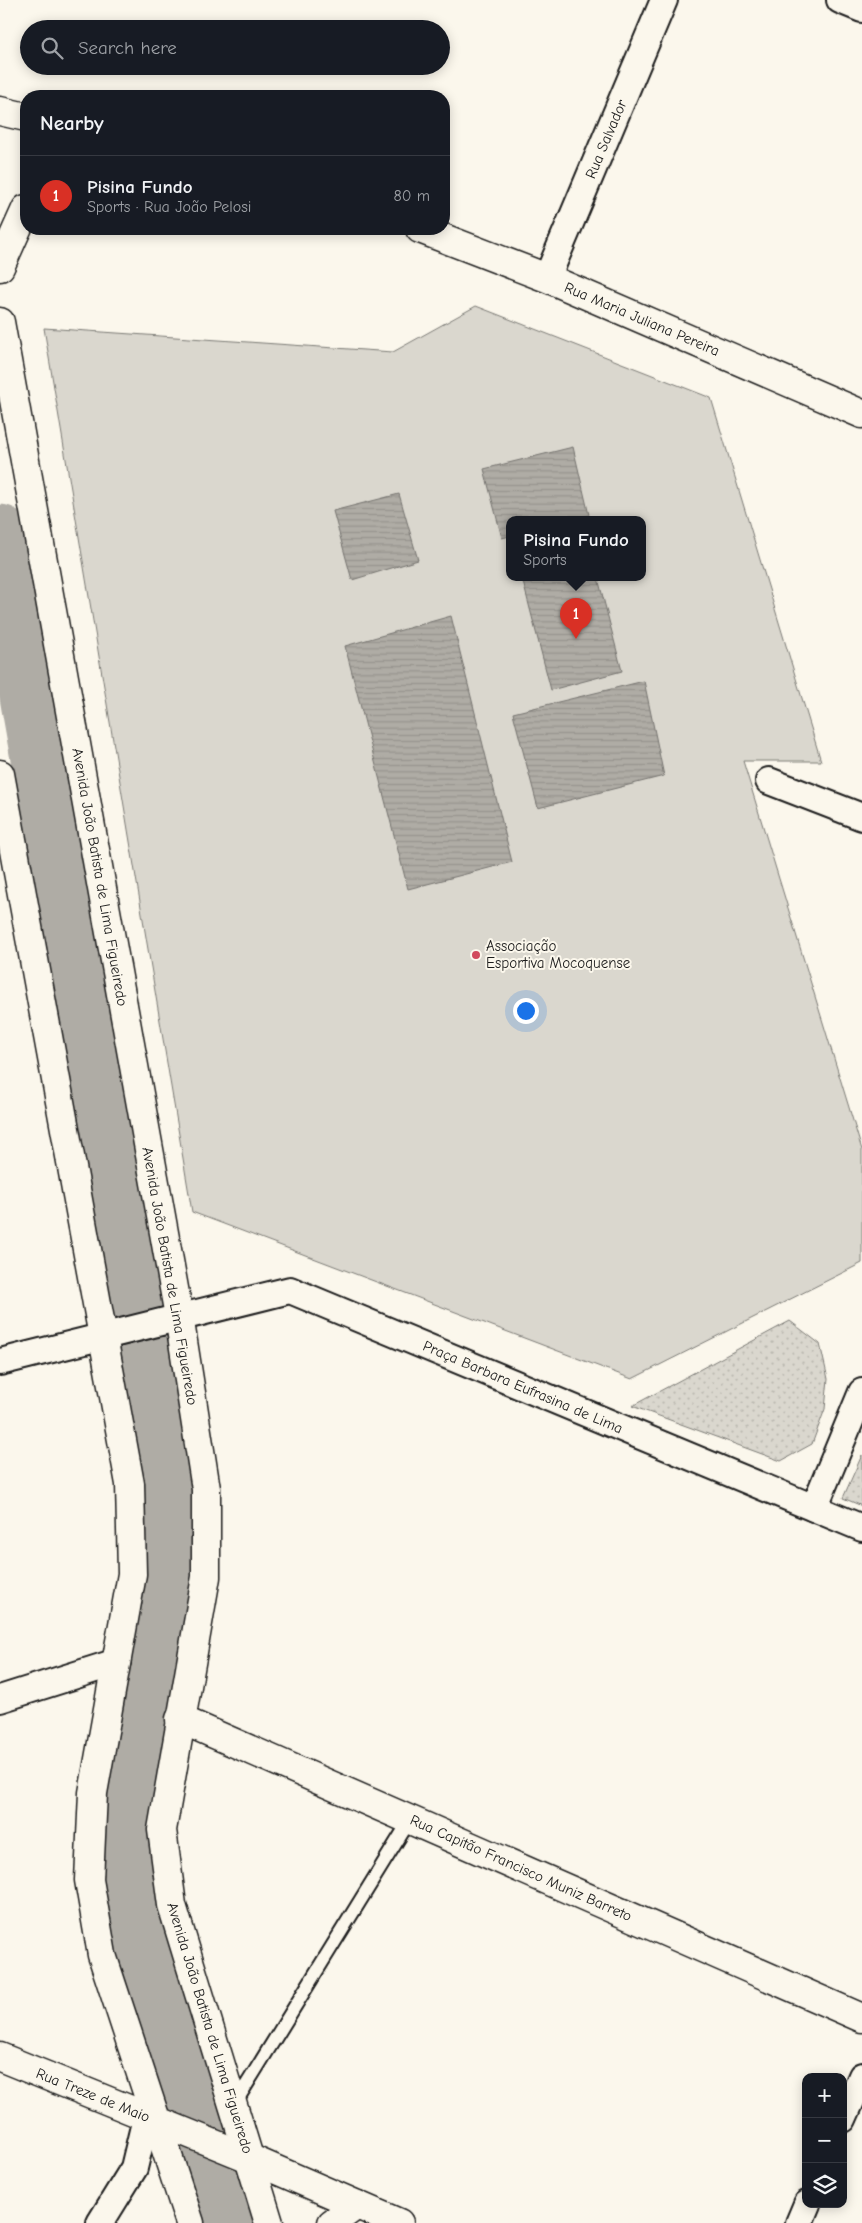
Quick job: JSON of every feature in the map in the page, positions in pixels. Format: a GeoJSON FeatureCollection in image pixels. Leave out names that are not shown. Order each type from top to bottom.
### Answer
{"type":"FeatureCollection","features":[{"type":"Feature","properties":{"kind":"main road"},"geometry":{"type":"LineString","coordinates":[[0,111],[20,115]]}},
{"type":"Feature","properties":{"kind":"main road"},"geometry":{"type":"LineString","coordinates":[[0,267],[20,222]]}},
{"type":"Feature","properties":{"kind":"main road","name":"Rua Maria Juliana Pereira"},"geometry":{"type":"LineString","coordinates":[[436,235],[547,278],[862,414]]}},
{"type":"Feature","properties":{"kind":"main road","name":"Avenida João Batista de Lima Figueiredo"},"geometry":{"type":"LineString","coordinates":[[0,322],[168,1319],[206,1489],[206,1577],[162,1830],[172,1905],[269,2223]]}},
{"type":"Feature","properties":{"kind":"main road"},"geometry":{"type":"LineString","coordinates":[[0,774],[7,848],[114,1333],[130,1484],[132,1574],[93,1793],[89,1880],[102,1955],[151,2120],[190,2223]]}},
{"type":"Feature","properties":{"kind":"main road","name":"Rua Capitão Francisco Muniz Barreto"},"geometry":{"type":"LineString","coordinates":[[180,1719],[862,2018]]}},
{"type":"Feature","properties":{"kind":"main road","name":"Rua Treze de Maio"},"geometry":{"type":"LineString","coordinates":[[0,2057],[151,2120],[249,2158],[399,2223]]}},
{"type":"Feature","properties":{"kind":"main road"},"geometry":{"type":"LineString","coordinates":[[332,2223],[357,2205]]}},
{"type":"Feature","properties":{"kind":"street","name":"Rua Salvador"},"geometry":{"type":"LineString","coordinates":[[547,278],[664,0]]}},
{"type":"Feature","properties":{"kind":"street"},"geometry":{"type":"LineString","coordinates":[[840,0],[862,10]]}},
{"type":"Feature","properties":{"kind":"street"},"geometry":{"type":"LineString","coordinates":[[769,780],[862,818]]}},
{"type":"Feature","properties":{"kind":"street","name":"Praça Barbara Eufrasina de Lima"},"geometry":{"type":"LineString","coordinates":[[0,1362],[290,1290],[862,1528]]}},
{"type":"Feature","properties":{"kind":"street"},"geometry":{"type":"LineString","coordinates":[[814,1508],[862,1392]]}},
{"type":"Feature","properties":{"kind":"street"},"geometry":{"type":"LineString","coordinates":[[0,1699],[116,1662]]}},
{"type":"Feature","properties":{"kind":"street"},"geometry":{"type":"LineString","coordinates":[[844,2118],[862,2076]]}},
{"type":"Feature","properties":{"kind":"street"},"geometry":{"type":"LineString","coordinates":[[100,2223],[134,2168],[151,2120]]}},
{"type":"Feature","properties":{"kind":"street"},"geometry":{"type":"LineString","coordinates":[[799,2223],[805,2208]]}},
{"type":"Feature","properties":{"kind":"lane"},"geometry":{"type":"LineString","coordinates":[[233,2106],[410,1820]]}},
{"type":"Feature","properties":{"kind":"shaded area","name":"Associação Esportiva Mocoquense"},"geometry":{"type":"Polygon","coordinates":[[[476,306],[711,398],[821,761],[743,761],[862,1150],[862,1263],[632,1379],[192,1212],[44,328],[393,352],[476,306]]]}},
{"type":"Feature","properties":{"kind":"shaded area"},"geometry":{"type":"Polygon","coordinates":[[[573,447],[589,515],[506,516],[506,537],[502,538],[484,469],[573,447]]]}},
{"type":"Feature","properties":{"kind":"shaded area"},"geometry":{"type":"Polygon","coordinates":[[[399,494],[418,560],[352,580],[333,511],[399,494]]]}},
{"type":"Feature","properties":{"kind":"shaded area"},"geometry":{"type":"Polygon","coordinates":[[[523,581],[599,581],[622,671],[551,690],[523,581]]]}},
{"type":"Feature","properties":{"kind":"shaded area"},"geometry":{"type":"Polygon","coordinates":[[[451,616],[512,862],[408,889],[345,646],[451,616]]]}},
{"type":"Feature","properties":{"kind":"shaded area"},"geometry":{"type":"Polygon","coordinates":[[[644,681],[664,776],[538,808],[513,713],[644,681]]]}},
{"type":"Feature","properties":{"kind":"shaded area"},"geometry":{"type":"Polygon","coordinates":[[[790,1321],[820,1344],[828,1379],[825,1409],[812,1444],[781,1461],[632,1406],[790,1321]]]}},
{"type":"Feature","properties":{"kind":"shaded area"},"geometry":{"type":"Polygon","coordinates":[[[862,1455],[862,1506],[843,1498],[862,1455]]]}},
{"type":"Feature","properties":{"kind":"waterway"},"geometry":{"type":"LineString","coordinates":[[0,534],[134,1283],[169,1497],[168,1571],[133,1774],[124,1845],[139,1928],[226,2223]]}},
{"type":"Feature","properties":{"kind":"place","name":"Pisina Fundo"},"geometry":{"type":"Point","coordinates":[576,639]}},
{"type":"Feature","properties":{"kind":"place","name":"Associação Esportiva Mocoquense"},"geometry":{"type":"Point","coordinates":[476,955]}}]}
